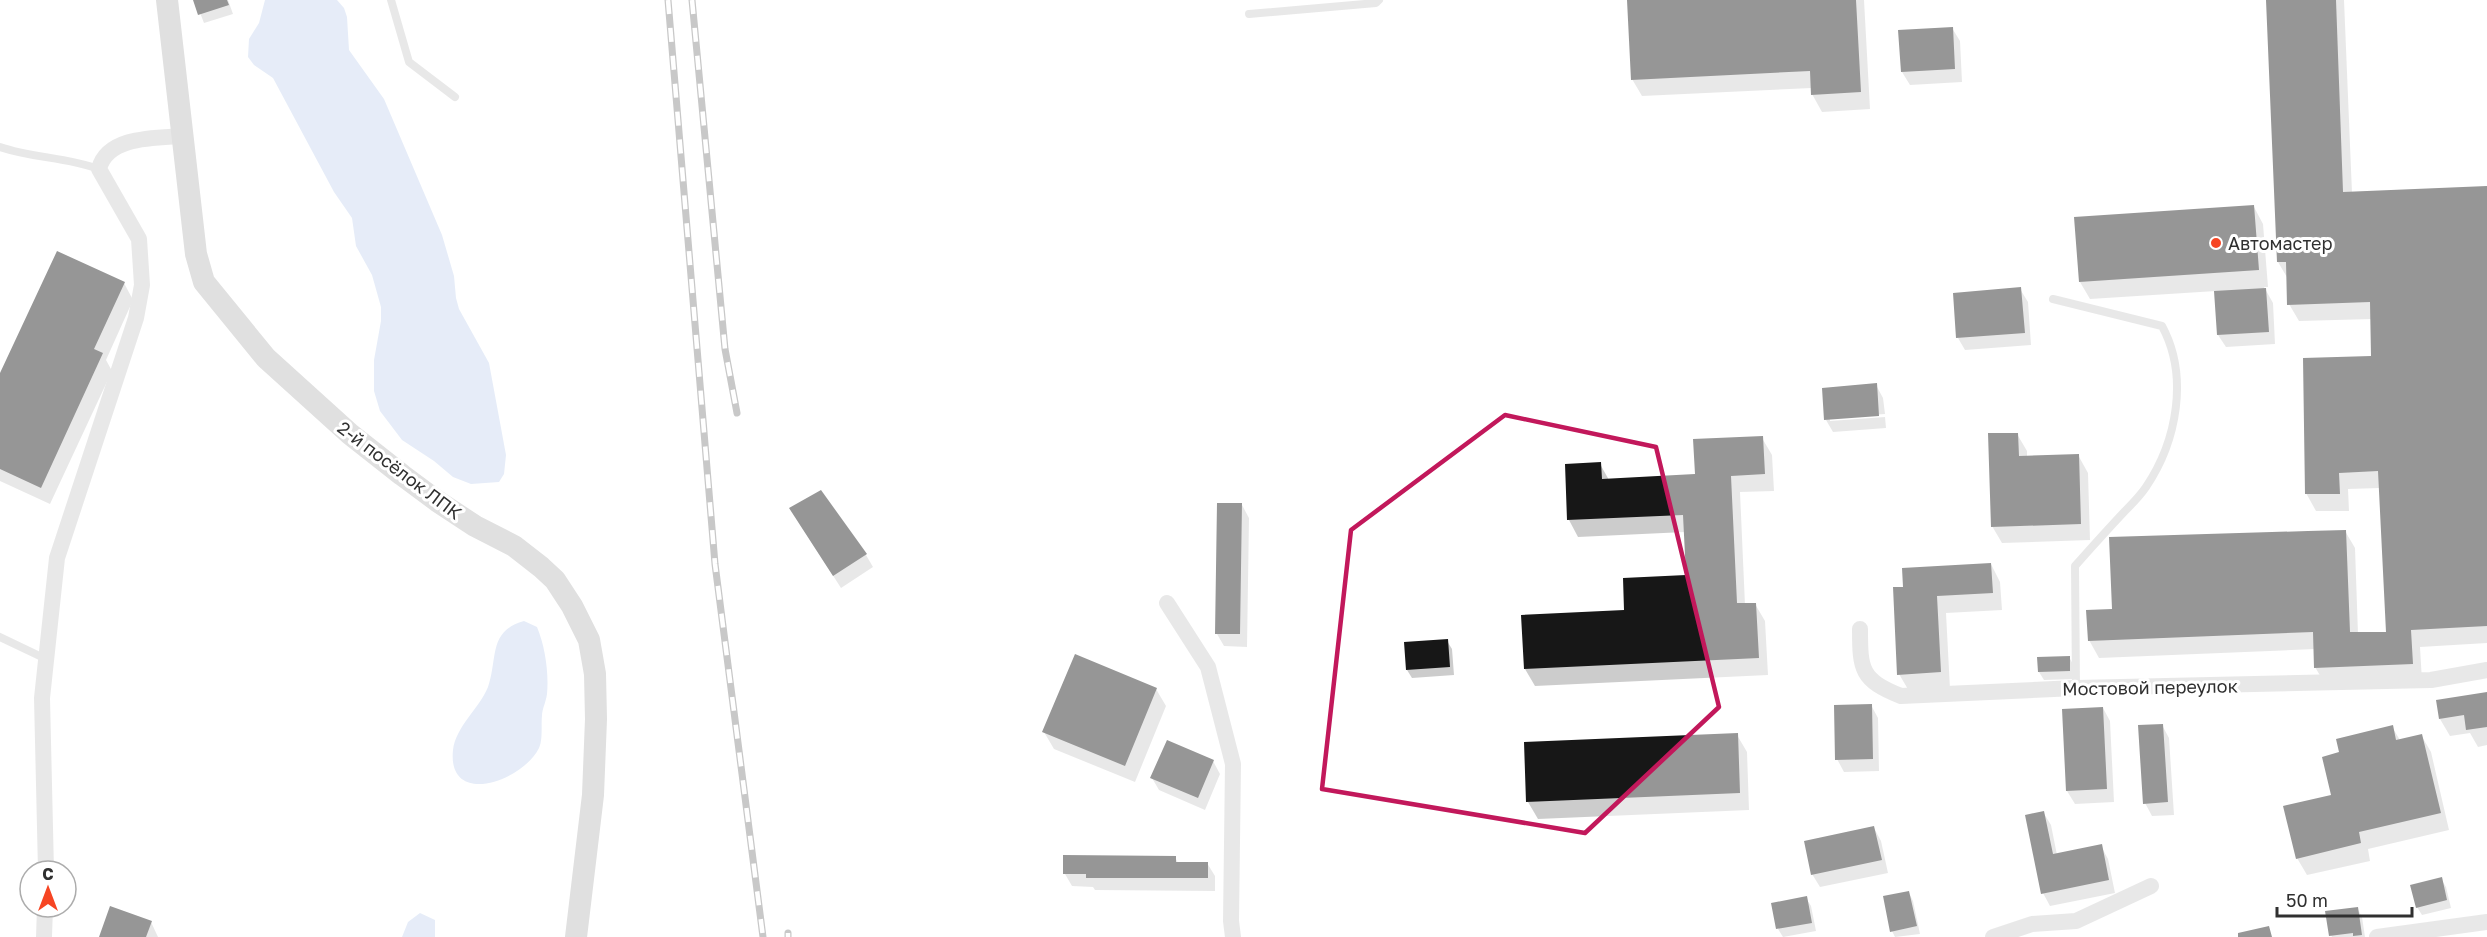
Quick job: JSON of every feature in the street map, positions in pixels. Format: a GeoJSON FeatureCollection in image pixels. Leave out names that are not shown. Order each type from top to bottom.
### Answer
{"type":"FeatureCollection","features":[{"type":"Feature","properties":{"kind":"street","name":"2-й посёлок ЛПК"},"geometry":{"type":"LineString","coordinates":[[167,0],[196,254],[204,282],[266,358],[350,434],[437,501],[475,526],[514,546],[555,580],[589,640],[595,674],[597,719],[594,795],[576,937]]}},
{"type":"Feature","properties":{"kind":"street"},"geometry":{"type":"LineString","coordinates":[[46,859],[42,698],[57,558],[140,302],[139,239],[99,169],[104,155],[114,147],[150,139],[183,136]]}},
{"type":"Feature","properties":{"kind":"street"},"geometry":{"type":"LineString","coordinates":[[1167,603],[1208,667],[1233,764],[1231,921],[1233,937]]}},
{"type":"Feature","properties":{"kind":"street","name":"Мостовой переулок"},"geometry":{"type":"LineString","coordinates":[[1860,629],[1860,651],[1865,674],[1879,688],[1901,696],[2076,688],[2431,680],[2487,670]]}},
{"type":"Feature","properties":{"kind":"street"},"geometry":{"type":"LineString","coordinates":[[1993,937],[2032,924],[2079,929],[2151,886]]}},
{"type":"Feature","properties":{"kind":"street"},"geometry":{"type":"LineString","coordinates":[[44,937],[45,919]]}},
{"type":"Feature","properties":{"kind":"street"},"geometry":{"type":"LineString","coordinates":[[2377,937],[2487,922]]}},
{"type":"Feature","properties":{"kind":"lane"},"geometry":{"type":"LineString","coordinates":[[391,0],[409,62],[455,97]]}},
{"type":"Feature","properties":{"kind":"lane"},"geometry":{"type":"LineString","coordinates":[[1249,14],[1376,3],[1378,0]]}},
{"type":"Feature","properties":{"kind":"lane"},"geometry":{"type":"LineString","coordinates":[[0,147],[18,153],[73,160],[99,169]]}},
{"type":"Feature","properties":{"kind":"lane"},"geometry":{"type":"LineString","coordinates":[[2053,299],[2162,326],[2172,344],[2176,367],[2177,397],[2173,425],[2163,457],[2146,489],[2074,566],[2076,688]]}},
{"type":"Feature","properties":{"kind":"lane"},"geometry":{"type":"LineString","coordinates":[[0,637],[46,659]]}},
{"type":"Feature","properties":{"kind":"highlighted area"},"geometry":{"type":"Polygon","coordinates":[[[1505,415],[1656,447],[1719,707],[1585,833],[1322,789],[1351,530],[1505,415]]]}},
{"type":"Feature","properties":{"kind":"water"},"geometry":{"type":"Polygon","coordinates":[[[265,0],[337,0],[344,8],[347,17],[349,50],[384,99],[442,235],[454,276],[459,309],[489,363],[506,455],[504,474],[499,482],[471,484],[453,477],[402,440],[380,411],[374,391],[374,360],[381,321],[381,307],[372,275],[356,246],[352,218],[334,192],[273,78],[254,65],[248,57],[249,39],[259,23],[265,0]]]}},
{"type":"Feature","properties":{"kind":"water"},"geometry":{"type":"Polygon","coordinates":[[[524,621],[537,627],[546,660],[547,694],[542,713],[540,745],[530,760],[518,770],[488,783],[473,784],[462,779],[454,768],[455,741],[488,687],[499,639],[505,631],[524,621]]]}},
{"type":"Feature","properties":{"kind":"water"},"geometry":{"type":"Polygon","coordinates":[[[420,913],[435,920],[435,937],[402,937],[408,922],[420,913]]]}},
{"type":"Feature","properties":{"kind":"building"},"geometry":{"type":"Polygon","coordinates":[[[193,0],[227,0],[229,5],[198,15],[193,0]]]}},
{"type":"Feature","properties":{"kind":"building"},"geometry":{"type":"Polygon","coordinates":[[[1627,0],[1856,0],[1861,92],[1811,95],[1810,71],[1631,80],[1627,0]]]}},
{"type":"Feature","properties":{"kind":"building"},"geometry":{"type":"Polygon","coordinates":[[[2266,0],[2336,0],[2343,192],[2487,186],[2487,626],[2411,630],[2413,664],[2314,668],[2313,632],[2088,641],[2086,610],[2112,609],[2109,537],[2346,530],[2350,632],[2386,632],[2378,471],[2339,473],[2340,494],[2305,494],[2303,358],[2371,356],[2370,302],[2287,305],[2286,262],[2277,262],[2266,0]]]}},
{"type":"Feature","properties":{"kind":"building"},"geometry":{"type":"Polygon","coordinates":[[[1953,27],[1955,69],[1901,72],[1898,30],[1953,27]]]}},
{"type":"Feature","properties":{"kind":"building"},"geometry":{"type":"Polygon","coordinates":[[[2254,205],[2259,270],[2079,282],[2074,217],[2254,205]]]}},
{"type":"Feature","properties":{"kind":"building"},"geometry":{"type":"Polygon","coordinates":[[[57,251],[125,282],[94,349],[103,353],[41,488],[0,469],[0,373],[57,251]]]}},
{"type":"Feature","properties":{"kind":"building"},"geometry":{"type":"Polygon","coordinates":[[[2021,287],[2025,333],[1956,338],[1953,293],[2021,287]]]}},
{"type":"Feature","properties":{"kind":"building"},"geometry":{"type":"Polygon","coordinates":[[[2266,288],[2269,332],[2217,335],[2214,291],[2266,288]]]}},
{"type":"Feature","properties":{"kind":"building"},"geometry":{"type":"Polygon","coordinates":[[[1877,383],[1879,416],[1824,420],[1822,388],[1877,383]]]}},
{"type":"Feature","properties":{"kind":"building"},"geometry":{"type":"Polygon","coordinates":[[[1988,433],[2018,433],[2019,456],[2079,454],[2081,524],[1991,527],[1988,433]]]}},
{"type":"Feature","properties":{"kind":"building"},"geometry":{"type":"Polygon","coordinates":[[[1763,436],[1765,474],[1731,476],[1737,603],[1756,603],[1759,658],[1524,669],[1521,615],[1624,610],[1623,578],[1686,575],[1683,515],[1567,520],[1565,464],[1601,462],[1602,479],[1695,474],[1693,439],[1763,436]]]}},
{"type":"Feature","properties":{"kind":"building"},"geometry":{"type":"Polygon","coordinates":[[[821,490],[867,554],[833,576],[789,508],[821,490]]]}},
{"type":"Feature","properties":{"kind":"building"},"geometry":{"type":"Polygon","coordinates":[[[1217,503],[1242,503],[1240,634],[1215,634],[1217,503]]]}},
{"type":"Feature","properties":{"kind":"building"},"geometry":{"type":"Polygon","coordinates":[[[1991,563],[1993,593],[1937,596],[1941,672],[1897,675],[1893,587],[1903,587],[1902,568],[1991,563]]]}},
{"type":"Feature","properties":{"kind":"building"},"geometry":{"type":"Polygon","coordinates":[[[1448,639],[1450,667],[1406,670],[1404,642],[1448,639]]]}},
{"type":"Feature","properties":{"kind":"building"},"geometry":{"type":"Polygon","coordinates":[[[1075,654],[1157,688],[1125,766],[1042,732],[1075,654]]]}},
{"type":"Feature","properties":{"kind":"building"},"geometry":{"type":"Polygon","coordinates":[[[2070,656],[2070,671],[2038,672],[2037,657],[2070,656]]]}},
{"type":"Feature","properties":{"kind":"building"},"geometry":{"type":"Polygon","coordinates":[[[2487,692],[2487,727],[2466,730],[2464,715],[2439,719],[2436,700],[2487,692]]]}},
{"type":"Feature","properties":{"kind":"building"},"geometry":{"type":"Polygon","coordinates":[[[1872,704],[1873,759],[1835,760],[1834,705],[1872,704]]]}},
{"type":"Feature","properties":{"kind":"building"},"geometry":{"type":"Polygon","coordinates":[[[2103,707],[2107,789],[2066,791],[2062,709],[2103,707]]]}},
{"type":"Feature","properties":{"kind":"building"},"geometry":{"type":"Polygon","coordinates":[[[2163,724],[2168,802],[2143,804],[2138,725],[2163,724]]]}},
{"type":"Feature","properties":{"kind":"building"},"geometry":{"type":"Polygon","coordinates":[[[2393,725],[2396,740],[2422,734],[2441,813],[2359,832],[2361,843],[2296,859],[2283,806],[2331,795],[2322,757],[2339,752],[2336,739],[2393,725]]]}},
{"type":"Feature","properties":{"kind":"building"},"geometry":{"type":"Polygon","coordinates":[[[1738,733],[1740,793],[1526,802],[1524,742],[1738,733]]]}},
{"type":"Feature","properties":{"kind":"building"},"geometry":{"type":"Polygon","coordinates":[[[1167,740],[1214,760],[1198,798],[1150,778],[1167,740]]]}},
{"type":"Feature","properties":{"kind":"building"},"geometry":{"type":"Polygon","coordinates":[[[2044,811],[2053,854],[2102,844],[2109,880],[2041,894],[2025,815],[2044,811]]]}},
{"type":"Feature","properties":{"kind":"building"},"geometry":{"type":"Polygon","coordinates":[[[1874,826],[1882,860],[1811,875],[1804,841],[1874,826]]]}},
{"type":"Feature","properties":{"kind":"building"},"geometry":{"type":"Polygon","coordinates":[[[1063,855],[1176,856],[1176,862],[1208,862],[1208,878],[1086,878],[1086,874],[1063,874],[1063,855]]]}},
{"type":"Feature","properties":{"kind":"building"},"geometry":{"type":"Polygon","coordinates":[[[2442,877],[2447,900],[2416,908],[2410,885],[2442,877]]]}},
{"type":"Feature","properties":{"kind":"building"},"geometry":{"type":"Polygon","coordinates":[[[1909,891],[1917,926],[1890,932],[1883,896],[1909,891]]]}},
{"type":"Feature","properties":{"kind":"building"},"geometry":{"type":"Polygon","coordinates":[[[1807,896],[1812,923],[1776,929],[1771,903],[1807,896]]]}},
{"type":"Feature","properties":{"kind":"building"},"geometry":{"type":"Polygon","coordinates":[[[110,906],[152,921],[146,937],[99,937],[110,906]]]}},
{"type":"Feature","properties":{"kind":"building"},"geometry":{"type":"Polygon","coordinates":[[[2358,907],[2362,935],[2353,936],[2353,933],[2329,936],[2325,911],[2358,907]]]}},
{"type":"Feature","properties":{"kind":"building"},"geometry":{"type":"Polygon","coordinates":[[[2269,926],[2272,937],[2238,937],[2238,933],[2269,926]]]}},
{"type":"Feature","properties":{"kind":"railway"},"geometry":{"type":"LineString","coordinates":[[668,0],[715,564],[763,937]]}},
{"type":"Feature","properties":{"kind":"railway"},"geometry":{"type":"LineString","coordinates":[[692,0],[725,349],[737,413]]}},
{"type":"Feature","properties":{"kind":"place","name":"Автомастер"},"geometry":{"type":"Point","coordinates":[2216,243]}}]}
